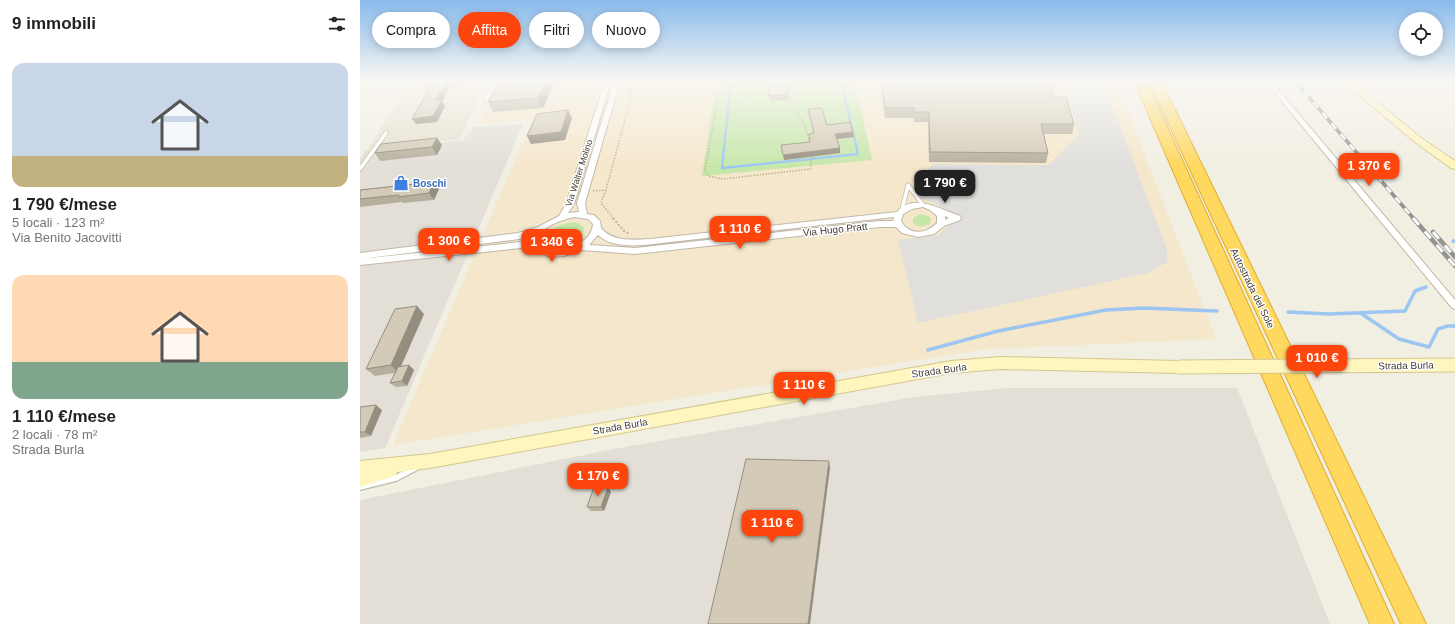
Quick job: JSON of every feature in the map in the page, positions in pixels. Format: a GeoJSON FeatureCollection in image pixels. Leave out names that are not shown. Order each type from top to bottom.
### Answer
{"type":"FeatureCollection","features":[{"type":"Feature","properties":{"kind":"highway","name":"Autostrada del Sole"},"geometry":{"type":"LineString","coordinates":[[1153,110],[1382,624]]}},
{"type":"Feature","properties":{"kind":"highway","name":"Autostrada del Sole"},"geometry":{"type":"LineString","coordinates":[[1169,110],[1414,624]]}},
{"type":"Feature","properties":{"kind":"main road"},"geometry":{"type":"LineString","coordinates":[[1382,110],[1418,140],[1454,163]]}},
{"type":"Feature","properties":{"kind":"main road","name":"Strada Burla"},"geometry":{"type":"LineString","coordinates":[[360,468],[430,460],[952,367],[1000,364],[1179,367],[1455,365]]}},
{"type":"Feature","properties":{"kind":"main road","name":"Strada Burla"},"geometry":{"type":"LineString","coordinates":[[360,479],[430,460]]}},
{"type":"Feature","properties":{"kind":"street","name":"Via Walter Molino"},"geometry":{"type":"LineString","coordinates":[[562,216],[570,204],[599,110]]}},
{"type":"Feature","properties":{"kind":"street","name":"Via Walter Molino"},"geometry":{"type":"LineString","coordinates":[[583,214],[581,202],[608,110]]}},
{"type":"Feature","properties":{"kind":"street"},"geometry":{"type":"LineString","coordinates":[[1292,110],[1455,306]]}},
{"type":"Feature","properties":{"kind":"street"},"geometry":{"type":"LineString","coordinates":[[923,205],[937,211],[957,218],[941,224],[932,232],[918,235],[906,231],[898,224],[897,221],[900,212],[911,206],[923,205]]}},
{"type":"Feature","properties":{"kind":"street"},"geometry":{"type":"LineString","coordinates":[[937,211],[941,215],[941,224]]}},
{"type":"Feature","properties":{"kind":"street","name":"Via Hugo Pratt"},"geometry":{"type":"LineString","coordinates":[[598,230],[604,237],[612,240],[638,243],[900,212]]}},
{"type":"Feature","properties":{"kind":"street"},"geometry":{"type":"LineString","coordinates":[[360,256],[519,236],[540,229],[551,221],[562,216],[574,214],[583,214],[594,219],[598,224],[598,230],[594,236],[582,247],[569,252],[548,252],[541,250],[538,247],[521,245],[360,262]]}},
{"type":"Feature","properties":{"kind":"street","name":"Via Hugo Pratt"},"geometry":{"type":"LineString","coordinates":[[582,247],[635,251],[880,224],[898,224]]}},
{"type":"Feature","properties":{"kind":"street"},"geometry":{"type":"LineString","coordinates":[[538,247],[536,240],[540,229]]}},
{"type":"Feature","properties":{"kind":"lane"},"geometry":{"type":"LineString","coordinates":[[360,169],[386,133]]}},
{"type":"Feature","properties":{"kind":"lane"},"geometry":{"type":"LineString","coordinates":[[900,212],[908,185],[923,205]]}},
{"type":"Feature","properties":{"kind":"lane"},"geometry":{"type":"LineString","coordinates":[[360,487],[396,478],[430,460]]}},
{"type":"Feature","properties":{"kind":"path"},"geometry":{"type":"LineString","coordinates":[[627,110],[606,190],[601,202],[624,230],[635,237]]}},
{"type":"Feature","properties":{"kind":"path"},"geometry":{"type":"LineString","coordinates":[[716,110],[705,170],[708,176],[723,179],[811,169],[810,151]]}},
{"type":"Feature","properties":{"kind":"path"},"geometry":{"type":"LineString","coordinates":[[796,110],[809,133],[810,145]]}},
{"type":"Feature","properties":{"kind":"path"},"geometry":{"type":"LineString","coordinates":[[584,192],[606,190]]}},
{"type":"Feature","properties":{"kind":"shaded area"},"geometry":{"type":"Polygon","coordinates":[[[393,110],[473,110],[460,139],[368,149],[393,110]]]}},
{"type":"Feature","properties":{"kind":"shaded area"},"geometry":{"type":"Polygon","coordinates":[[[485,110],[1127,110],[1216,339],[985,349],[393,445],[533,119],[479,124],[485,110]]]}},
{"type":"Feature","properties":{"kind":"shaded area"},"geometry":{"type":"Polygon","coordinates":[[[1072,110],[1114,110],[1167,250],[1167,262],[1148,273],[918,323],[898,240],[938,235],[948,226],[951,220],[950,215],[944,209],[934,203],[922,199],[917,194],[914,189],[917,180],[927,172],[933,164],[1049,165],[1079,134],[1072,110]]]}},
{"type":"Feature","properties":{"kind":"shaded area"},"geometry":{"type":"Polygon","coordinates":[[[523,124],[385,448],[360,452],[360,159],[366,150],[463,140],[474,127],[523,124]]]}},
{"type":"Feature","properties":{"kind":"shaded area"},"geometry":{"type":"Polygon","coordinates":[[[1007,388],[1237,388],[1330,624],[360,624],[360,500],[619,448],[915,397],[1007,388]]]}},
{"type":"Feature","properties":{"kind":"green space"},"geometry":{"type":"Polygon","coordinates":[[[712,110],[861,110],[872,160],[702,176],[712,110]]]}},
{"type":"Feature","properties":{"kind":"green space"},"geometry":{"type":"Polygon","coordinates":[[[920,214],[929,216],[931,220],[930,224],[921,227],[913,224],[913,218],[920,214]]]}},
{"type":"Feature","properties":{"kind":"green space"},"geometry":{"type":"Polygon","coordinates":[[[574,222],[584,227],[583,232],[576,240],[560,243],[551,240],[550,236],[557,226],[574,222]]]}},
{"type":"Feature","properties":{"kind":"building"},"geometry":{"type":"Polygon","coordinates":[[[417,110],[436,110],[433,116],[412,119],[417,110]]]}},
{"type":"Feature","properties":{"kind":"building"},"geometry":{"type":"Polygon","coordinates":[[[568,110],[561,132],[527,136],[537,114],[568,110]]]}},
{"type":"Feature","properties":{"kind":"building"},"geometry":{"type":"Polygon","coordinates":[[[808,110],[823,110],[827,125],[850,122],[853,132],[835,134],[840,148],[783,155],[781,145],[810,142],[809,134],[814,133],[808,110]]]}},
{"type":"Feature","properties":{"kind":"building"},"geometry":{"type":"Polygon","coordinates":[[[914,110],[1070,110],[1074,124],[1041,124],[1048,153],[930,152],[929,112],[914,112],[914,110]]]}},
{"type":"Feature","properties":{"kind":"building"},"geometry":{"type":"Polygon","coordinates":[[[437,138],[432,147],[375,153],[381,144],[437,138]]]}},
{"type":"Feature","properties":{"kind":"building"},"geometry":{"type":"Polygon","coordinates":[[[434,182],[429,193],[398,197],[399,195],[360,199],[360,190],[434,182]]]}},
{"type":"Feature","properties":{"kind":"building"},"geometry":{"type":"Polygon","coordinates":[[[417,306],[391,365],[366,369],[395,309],[417,306]]]}},
{"type":"Feature","properties":{"kind":"building"},"geometry":{"type":"Polygon","coordinates":[[[409,365],[402,381],[390,383],[398,367],[409,365]]]}},
{"type":"Feature","properties":{"kind":"building"},"geometry":{"type":"Polygon","coordinates":[[[376,405],[365,432],[360,432],[360,407],[376,405]]]}},
{"type":"Feature","properties":{"kind":"building"},"geometry":{"type":"Polygon","coordinates":[[[746,459],[829,461],[808,624],[708,624],[746,459]]]}},
{"type":"Feature","properties":{"kind":"building"},"geometry":{"type":"Polygon","coordinates":[[[594,487],[608,487],[601,507],[587,507],[594,487]]]}},
{"type":"Feature","properties":{"kind":"waterway"},"geometry":{"type":"LineString","coordinates":[[728,110],[722,168],[858,154],[848,110]]}},
{"type":"Feature","properties":{"kind":"waterway"},"geometry":{"type":"LineString","coordinates":[[1288,312],[1329,314],[1405,311],[1415,291],[1426,287]]}},
{"type":"Feature","properties":{"kind":"waterway"},"geometry":{"type":"LineString","coordinates":[[928,350],[998,331],[1106,310],[1144,308],[1217,311]]}},
{"type":"Feature","properties":{"kind":"waterway"},"geometry":{"type":"LineString","coordinates":[[1362,314],[1399,339],[1429,347],[1438,329],[1448,326],[1455,326]]}},
{"type":"Feature","properties":{"kind":"railway"},"geometry":{"type":"LineString","coordinates":[[1320,110],[1414,219]]}},
{"type":"Feature","properties":{"kind":"railway"},"geometry":{"type":"LineString","coordinates":[[1413,218],[1455,266]]}},
{"type":"Feature","properties":{"kind":"railway"},"geometry":{"type":"LineString","coordinates":[[1433,232],[1455,257]]}},
{"type":"Feature","properties":{"kind":"place","name":"Boschi"},"geometry":{"type":"Point","coordinates":[401,183]}}]}
